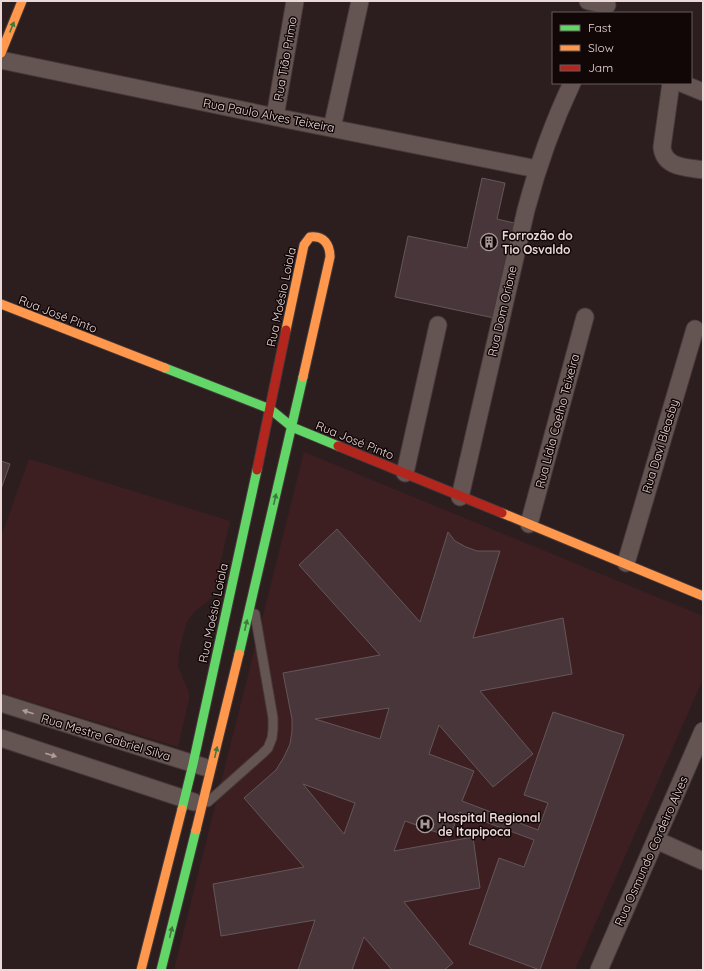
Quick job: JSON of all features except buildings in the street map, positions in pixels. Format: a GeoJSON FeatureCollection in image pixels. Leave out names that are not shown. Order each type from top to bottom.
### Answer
{"type":"FeatureCollection","features":[{"type":"Feature","properties":{"kind":"street"},"geometry":{"type":"LineString","coordinates":[[1,53],[22,1]]}},
{"type":"Feature","properties":{"kind":"street","name":"Rua Tião Primo"},"geometry":{"type":"LineString","coordinates":[[274,117],[295,1]]}},
{"type":"Feature","properties":{"kind":"street"},"geometry":{"type":"LineString","coordinates":[[332,128],[360,1]]}},
{"type":"Feature","properties":{"kind":"street"},"geometry":{"type":"LineString","coordinates":[[588,1],[606,6]]}},
{"type":"Feature","properties":{"kind":"street","name":"Rua Paulo Alves Teixeira"},"geometry":{"type":"LineString","coordinates":[[1,60],[274,117],[537,169]]}},
{"type":"Feature","properties":{"kind":"street","name":"Rua Dom Orione"},"geometry":{"type":"LineString","coordinates":[[460,497],[507,290],[537,169],[555,120],[572,84]]}},
{"type":"Feature","properties":{"kind":"street"},"geometry":{"type":"LineString","coordinates":[[671,84],[662,147],[663,155],[667,160],[674,164],[703,170]]}},
{"type":"Feature","properties":{"kind":"street"},"geometry":{"type":"LineString","coordinates":[[683,84],[703,92]]}},
{"type":"Feature","properties":{"kind":"street","name":"Rua Moésio Loiola"},"geometry":{"type":"LineString","coordinates":[[141,970],[193,764],[270,409],[303,248],[305,241],[310,237],[316,237],[325,240],[330,247],[330,257],[212,769],[161,970]]}},
{"type":"Feature","properties":{"kind":"street","name":"Rua José Pinto"},"geometry":{"type":"LineString","coordinates":[[1,304],[270,409],[292,427],[460,497],[626,563],[703,596]]}},
{"type":"Feature","properties":{"kind":"street","name":"Rua Lídia Coelho Teixeira"},"geometry":{"type":"LineString","coordinates":[[529,524],[585,317]]}},
{"type":"Feature","properties":{"kind":"street"},"geometry":{"type":"LineString","coordinates":[[405,474],[438,325]]}},
{"type":"Feature","properties":{"kind":"street","name":"Rua Davi Bleasby"},"geometry":{"type":"LineString","coordinates":[[626,563],[695,329]]}},
{"type":"Feature","properties":{"kind":"street","name":"Rua Mestre Gabriel Silva"},"geometry":{"type":"LineString","coordinates":[[1,704],[212,769]]}},
{"type":"Feature","properties":{"kind":"street","name":"Rua Osmundo Cordeiro Alves"},"geometry":{"type":"LineString","coordinates":[[599,970],[703,731]]}},
{"type":"Feature","properties":{"kind":"street"},"geometry":{"type":"LineString","coordinates":[[1,738],[203,805]]}},
{"type":"Feature","properties":{"kind":"street"},"geometry":{"type":"LineString","coordinates":[[656,840],[703,861]]}},
{"type":"Feature","properties":{"kind":"lane"},"geometry":{"type":"LineString","coordinates":[[203,805],[262,754],[268,748],[272,738],[273,718],[252,597]]}},
{"type":"Feature","properties":{"kind":"shaded area","name":"Hospital Regional de Itapipoca"},"geometry":{"type":"Polygon","coordinates":[[[304,452],[703,616],[703,679],[575,970],[174,970],[304,452]]]}},
{"type":"Feature","properties":{"kind":"shaded area"},"geometry":{"type":"Polygon","coordinates":[[[29,459],[230,521],[213,595],[191,616],[187,622],[183,635],[178,666],[189,692],[189,699],[178,747],[1,693],[1,537],[29,459]]]}},
{"type":"Feature","properties":{"kind":"traffic: fast"},"geometry":{"type":"LineString","coordinates":[[165,368],[270,409],[292,427],[338,446]]}},
{"type":"Feature","properties":{"kind":"traffic: fast"},"geometry":{"type":"LineString","coordinates":[[239,654],[303,377]]}},
{"type":"Feature","properties":{"kind":"traffic: fast"},"geometry":{"type":"LineString","coordinates":[[182,809],[257,470]]}},
{"type":"Feature","properties":{"kind":"traffic: fast"},"geometry":{"type":"LineString","coordinates":[[161,970],[196,830]]}},
{"type":"Feature","properties":{"kind":"traffic: slow"},"geometry":{"type":"LineString","coordinates":[[1,53],[22,1]]}},
{"type":"Feature","properties":{"kind":"traffic: slow"},"geometry":{"type":"LineString","coordinates":[[286,330],[304,245],[310,237],[322,239],[329,249],[330,257],[303,377]]}},
{"type":"Feature","properties":{"kind":"traffic: slow"},"geometry":{"type":"LineString","coordinates":[[1,304],[165,368]]}},
{"type":"Feature","properties":{"kind":"traffic: slow"},"geometry":{"type":"LineString","coordinates":[[502,513],[703,596]]}},
{"type":"Feature","properties":{"kind":"traffic: slow"},"geometry":{"type":"LineString","coordinates":[[196,830],[239,654]]}},
{"type":"Feature","properties":{"kind":"traffic: slow"},"geometry":{"type":"LineString","coordinates":[[141,970],[182,809]]}},
{"type":"Feature","properties":{"kind":"traffic: jam"},"geometry":{"type":"LineString","coordinates":[[257,470],[286,330]]}},
{"type":"Feature","properties":{"kind":"traffic: jam"},"geometry":{"type":"LineString","coordinates":[[338,446],[502,513]]}},
{"type":"Feature","properties":{"kind":"place","name":"Forrozão do Tio Osvaldo"},"geometry":{"type":"Point","coordinates":[489,242]}},
{"type":"Feature","properties":{"kind":"place","name":"Hospital Regional de Itapipoca"},"geometry":{"type":"Point","coordinates":[425,824]}}]}
